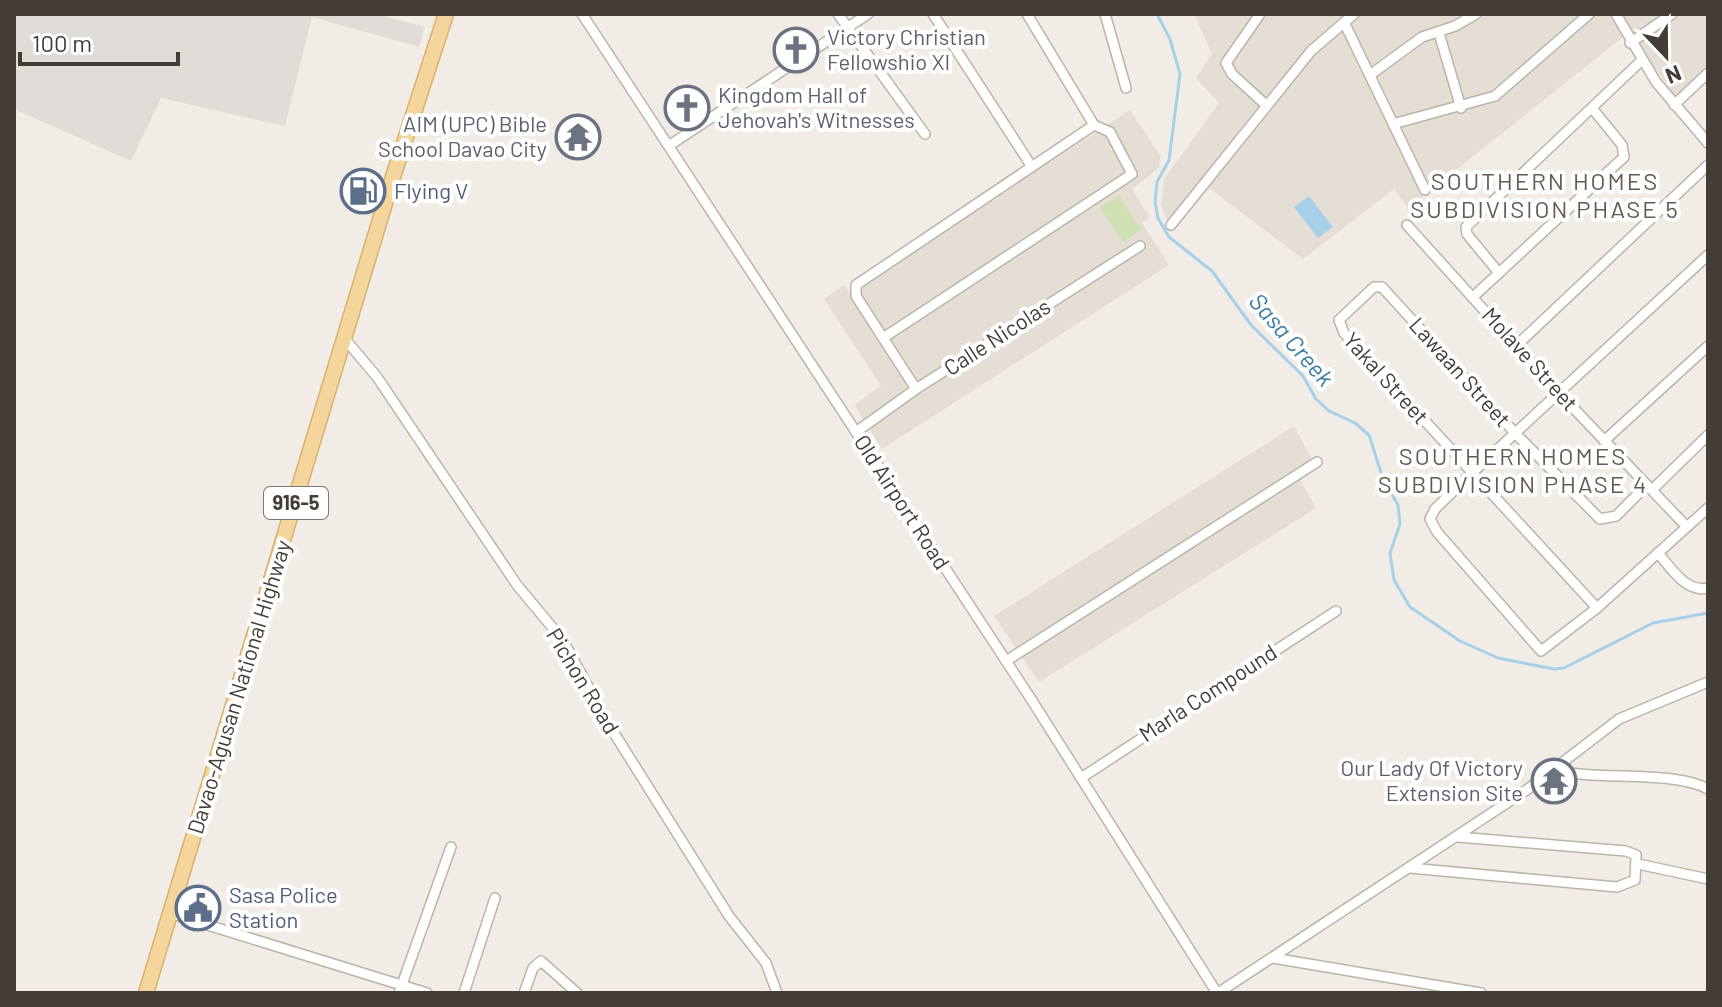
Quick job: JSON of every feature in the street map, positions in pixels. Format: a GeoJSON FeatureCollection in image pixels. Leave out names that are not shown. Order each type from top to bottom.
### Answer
{"type":"FeatureCollection","features":[{"type":"Feature","properties":{"kind":"main road","name":"Davao-Agusan National Highway"},"geometry":{"type":"LineString","coordinates":[[146,993],[446,14]]}},
{"type":"Feature","properties":{"kind":"street","name":"Old Airport Road"},"geometry":{"type":"LineString","coordinates":[[582,14],[1006,661],[1218,993]]}},
{"type":"Feature","properties":{"kind":"street"},"geometry":{"type":"LineString","coordinates":[[838,14],[925,134]]}},
{"type":"Feature","properties":{"kind":"street"},"geometry":{"type":"LineString","coordinates":[[670,145],[868,14]]}},
{"type":"Feature","properties":{"kind":"street"},"geometry":{"type":"LineString","coordinates":[[933,14],[1032,167]]}},
{"type":"Feature","properties":{"kind":"street"},"geometry":{"type":"LineString","coordinates":[[883,338],[1132,174],[1110,132],[1094,125],[1027,14]]}},
{"type":"Feature","properties":{"kind":"street"},"geometry":{"type":"LineString","coordinates":[[1105,14],[1126,88]]}},
{"type":"Feature","properties":{"kind":"street"},"geometry":{"type":"LineString","coordinates":[[1260,14],[1226,63],[1232,74],[1266,105]]}},
{"type":"Feature","properties":{"kind":"street"},"geometry":{"type":"LineString","coordinates":[[1171,225],[1311,51],[1354,14]]}},
{"type":"Feature","properties":{"kind":"street"},"geometry":{"type":"LineString","coordinates":[[1370,75],[1417,40],[1439,33],[1476,14]]}},
{"type":"Feature","properties":{"kind":"street"},"geometry":{"type":"LineString","coordinates":[[1393,124],[1461,108],[1495,96],[1589,14]]}},
{"type":"Feature","properties":{"kind":"street"},"geometry":{"type":"LineString","coordinates":[[1616,14],[1641,61],[1708,143]]}},
{"type":"Feature","properties":{"kind":"street"},"geometry":{"type":"LineString","coordinates":[[1630,43],[1672,14]]}},
{"type":"Feature","properties":{"kind":"street"},"geometry":{"type":"LineString","coordinates":[[1344,22],[1425,190]]}},
{"type":"Feature","properties":{"kind":"street"},"geometry":{"type":"LineString","coordinates":[[1439,33],[1461,108]]}},
{"type":"Feature","properties":{"kind":"street"},"geometry":{"type":"LineString","coordinates":[[1499,273],[1467,234],[1466,227],[1641,61]]}},
{"type":"Feature","properties":{"kind":"street"},"geometry":{"type":"LineString","coordinates":[[1674,105],[1708,73]]}},
{"type":"Feature","properties":{"kind":"street"},"geometry":{"type":"LineString","coordinates":[[1473,297],[1624,157],[1622,145],[1592,108]]}},
{"type":"Feature","properties":{"kind":"street"},"geometry":{"type":"LineString","coordinates":[[916,389],[854,289],[1094,125]]}},
{"type":"Feature","properties":{"kind":"street"},"geometry":{"type":"LineString","coordinates":[[1517,345],[1708,165]]}},
{"type":"Feature","properties":{"kind":"street","name":"Molave Street"},"geometry":{"type":"LineString","coordinates":[[1407,225],[1558,392],[1687,527]]}},
{"type":"Feature","properties":{"kind":"street","name":"Calle Nicolas"},"geometry":{"type":"LineString","coordinates":[[856,432],[916,389],[1140,246]]}},
{"type":"Feature","properties":{"kind":"street"},"geometry":{"type":"LineString","coordinates":[[1708,255],[1431,514],[1433,527],[1541,651],[1597,608],[1708,508]]}},
{"type":"Feature","properties":{"kind":"street","name":"Yakal Street"},"geometry":{"type":"LineString","coordinates":[[1378,286],[1349,309],[1339,323],[1597,608]]}},
{"type":"Feature","properties":{"kind":"street","name":"Lawaan Street"},"geometry":{"type":"LineString","coordinates":[[1378,286],[1600,519],[1616,516],[1650,488]]}},
{"type":"Feature","properties":{"kind":"street","name":"Pichon Road"},"geometry":{"type":"LineString","coordinates":[[345,339],[377,377],[517,585],[562,639],[609,725],[729,916],[766,963],[777,993]]}},
{"type":"Feature","properties":{"kind":"street"},"geometry":{"type":"LineString","coordinates":[[1604,441],[1708,346]]}},
{"type":"Feature","properties":{"kind":"street"},"geometry":{"type":"LineString","coordinates":[[1650,488],[1708,435]]}},
{"type":"Feature","properties":{"kind":"street"},"geometry":{"type":"LineString","coordinates":[[1006,661],[1317,462]]}},
{"type":"Feature","properties":{"kind":"street"},"geometry":{"type":"LineString","coordinates":[[1658,553],[1686,584],[1697,590],[1708,588]]}},
{"type":"Feature","properties":{"kind":"street","name":"Marla Compound"},"geometry":{"type":"LineString","coordinates":[[1081,778],[1336,611]]}},
{"type":"Feature","properties":{"kind":"street"},"geometry":{"type":"LineString","coordinates":[[1218,993],[1458,837],[1554,770],[1619,719],[1708,682]]}},
{"type":"Feature","properties":{"kind":"street"},"geometry":{"type":"LineString","coordinates":[[1554,770],[1575,776],[1690,782],[1708,789]]}},
{"type":"Feature","properties":{"kind":"street"},"geometry":{"type":"LineString","coordinates":[[1410,868],[1598,887],[1624,886],[1635,880],[1636,855],[1626,851],[1458,837]]}},
{"type":"Feature","properties":{"kind":"street"},"geometry":{"type":"LineString","coordinates":[[400,989],[451,847]]}},
{"type":"Feature","properties":{"kind":"street"},"geometry":{"type":"LineString","coordinates":[[1638,864],[1708,879]]}},
{"type":"Feature","properties":{"kind":"street"},"geometry":{"type":"LineString","coordinates":[[464,993],[495,898]]}},
{"type":"Feature","properties":{"kind":"street"},"geometry":{"type":"LineString","coordinates":[[169,913],[400,989],[427,993]]}},
{"type":"Feature","properties":{"kind":"street"},"geometry":{"type":"LineString","coordinates":[[1273,958],[1481,993]]}},
{"type":"Feature","properties":{"kind":"street"},"geometry":{"type":"LineString","coordinates":[[524,993],[533,968],[541,961],[577,993]]}},
{"type":"Feature","properties":{"kind":"shaded area"},"geometry":{"type":"Polygon","coordinates":[[[14,14],[378,14],[424,27],[419,47],[312,17],[285,126],[161,98],[131,161],[14,109],[14,14]]]}},
{"type":"Feature","properties":{"kind":"shaded area"},"geometry":{"type":"Polygon","coordinates":[[[1194,14],[1611,14],[1623,37],[1408,208],[1394,189],[1303,259],[1209,188],[1174,230],[1166,219],[1161,205],[1164,179],[1219,103],[1196,78],[1212,54],[1194,14]]]}},
{"type":"Feature","properties":{"kind":"shaded area"},"geometry":{"type":"Polygon","coordinates":[[[1621,14],[1664,14],[1632,36],[1621,14]]]}},
{"type":"Feature","properties":{"kind":"shaded area"},"geometry":{"type":"Polygon","coordinates":[[[1679,14],[1708,14],[1708,67],[1676,97],[1637,44],[1679,14]]]}},
{"type":"Feature","properties":{"kind":"shaded area"},"geometry":{"type":"Polygon","coordinates":[[[1130,110],[1160,155],[1159,168],[1132,189],[1150,217],[1142,223],[1169,265],[882,449],[854,405],[881,386],[824,299],[844,285],[850,293],[1130,110]]]}},
{"type":"Feature","properties":{"kind":"shaded area"},"geometry":{"type":"Polygon","coordinates":[[[1294,426],[1313,461],[1301,481],[1316,508],[1039,682],[994,616],[1294,426]]]}},
{"type":"Feature","properties":{"kind":"green space"},"geometry":{"type":"Polygon","coordinates":[[[1119,195],[1141,230],[1123,242],[1100,207],[1119,195]]]}},
{"type":"Feature","properties":{"kind":"water"},"geometry":{"type":"Polygon","coordinates":[[[1309,196],[1333,227],[1318,238],[1294,207],[1309,196]]]}},
{"type":"Feature","properties":{"kind":"waterway","name":"Sasa Creek"},"geometry":{"type":"LineString","coordinates":[[1157,14],[1170,39],[1180,74],[1169,160],[1157,182],[1155,202],[1158,218],[1169,237],[1212,271],[1251,325],[1303,376],[1316,399],[1329,411],[1355,423],[1369,435],[1383,479],[1398,505],[1400,524],[1390,553],[1394,580],[1410,607],[1460,641],[1498,658],[1554,669],[1564,668],[1653,623],[1708,613]]}},
{"type":"Feature","properties":{"kind":"place","name":"Victory Christian Fellowshio XI"},"geometry":{"type":"Point","coordinates":[796,50]}},
{"type":"Feature","properties":{"kind":"place","name":"Kingdom Hall of Jehovah's Witnesses"},"geometry":{"type":"Point","coordinates":[687,108]}},
{"type":"Feature","properties":{"kind":"place","name":"AIM (UPC) Bible School Davao City"},"geometry":{"type":"Point","coordinates":[578,137]}},
{"type":"Feature","properties":{"kind":"place","name":"Flying V"},"geometry":{"type":"Point","coordinates":[363,191]}},
{"type":"Feature","properties":{"kind":"place","name":"Our Lady Of Victory Extension Site"},"geometry":{"type":"Point","coordinates":[1554,781]}},
{"type":"Feature","properties":{"kind":"place","name":"Sasa Police Station"},"geometry":{"type":"Point","coordinates":[198,908]}},
{"type":"Feature","properties":{"kind":"district","name":"SOUTHERN HOMES SUBDIVISION PHASE 5"},"geometry":{"type":"Point","coordinates":[1545,196]}},
{"type":"Feature","properties":{"kind":"district","name":"SOUTHERN HOMES SUBDIVISION PHASE 4"},"geometry":{"type":"Point","coordinates":[1513,471]}}]}
